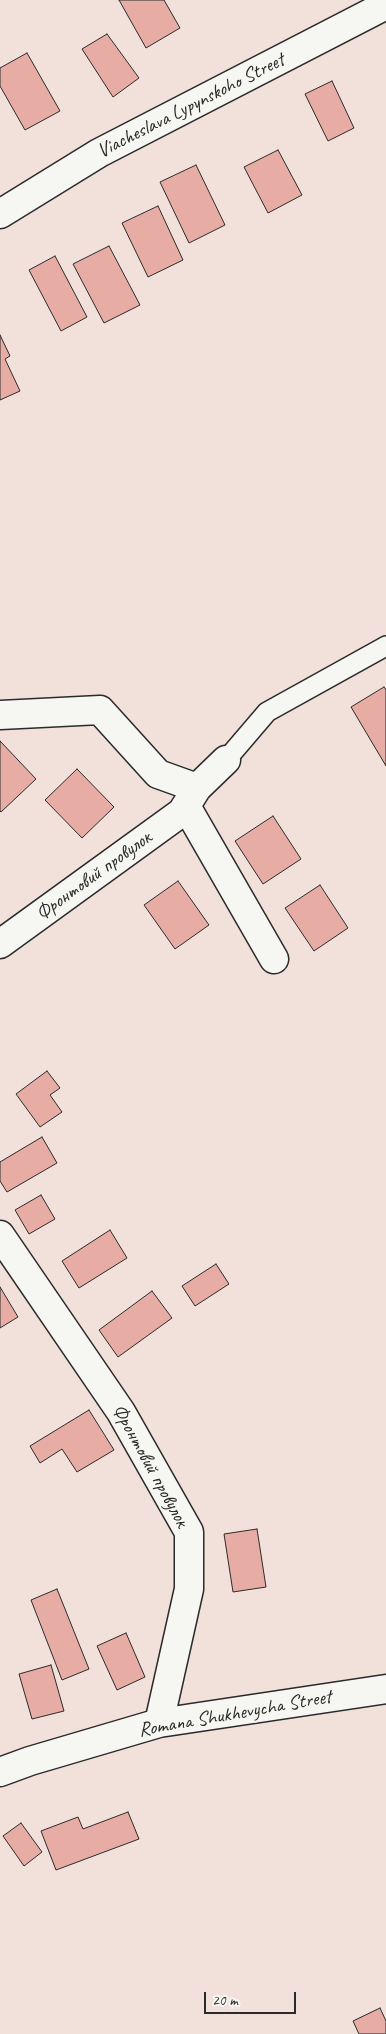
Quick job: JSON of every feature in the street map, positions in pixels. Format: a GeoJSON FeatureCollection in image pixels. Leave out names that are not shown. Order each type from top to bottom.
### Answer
{"type":"FeatureCollection","features":[{"type":"Feature","properties":{"kind":"street","name":"Viacheslava Lypynskoho Street"},"geometry":{"type":"LineString","coordinates":[[0,214],[99,153],[386,5]]}},
{"type":"Feature","properties":{"kind":"street"},"geometry":{"type":"LineString","coordinates":[[0,715],[100,710],[158,774],[191,797],[274,959]]}},
{"type":"Feature","properties":{"kind":"street","name":"Фронтовий провулок"},"geometry":{"type":"LineString","coordinates":[[0,944],[182,812],[191,797],[226,760]]}},
{"type":"Feature","properties":{"kind":"street","name":"Фронтовий провулок"},"geometry":{"type":"LineString","coordinates":[[1,1239],[122,1412],[189,1532],[189,1589],[159,1723]]}},
{"type":"Feature","properties":{"kind":"street","name":"Romana Shukhevycha Street"},"geometry":{"type":"LineString","coordinates":[[0,1772],[30,1761],[159,1723],[386,1689]]}},
{"type":"Feature","properties":{"kind":"lane"},"geometry":{"type":"LineString","coordinates":[[226,760],[267,712],[386,646]]}},
{"type":"Feature","properties":{"kind":"building"},"geometry":{"type":"Polygon","coordinates":[[[119,0],[164,0],[180,28],[146,48],[119,0]]]}},
{"type":"Feature","properties":{"kind":"building"},"geometry":{"type":"Polygon","coordinates":[[[107,34],[139,78],[113,97],[82,49],[107,34]]]}},
{"type":"Feature","properties":{"kind":"building"},"geometry":{"type":"Polygon","coordinates":[[[27,53],[60,111],[25,130],[0,86],[0,68],[27,53]]]}},
{"type":"Feature","properties":{"kind":"building"},"geometry":{"type":"Polygon","coordinates":[[[332,81],[354,128],[328,141],[305,94],[332,81]]]}},
{"type":"Feature","properties":{"kind":"building"},"geometry":{"type":"Polygon","coordinates":[[[278,150],[302,195],[268,213],[244,167],[278,150]]]}},
{"type":"Feature","properties":{"kind":"building"},"geometry":{"type":"Polygon","coordinates":[[[196,165],[225,225],[189,243],[160,182],[196,165]]]}},
{"type":"Feature","properties":{"kind":"building"},"geometry":{"type":"Polygon","coordinates":[[[158,206],[183,260],[148,277],[122,223],[158,206]]]}},
{"type":"Feature","properties":{"kind":"building"},"geometry":{"type":"Polygon","coordinates":[[[109,246],[140,305],[104,323],[73,264],[109,246]]]}},
{"type":"Feature","properties":{"kind":"building"},"geometry":{"type":"Polygon","coordinates":[[[55,256],[87,317],[61,331],[29,270],[55,256]]]}},
{"type":"Feature","properties":{"kind":"building"},"geometry":{"type":"Polygon","coordinates":[[[0,335],[10,356],[5,359],[20,391],[0,400],[0,335]]]}},
{"type":"Feature","properties":{"kind":"building"},"geometry":{"type":"Polygon","coordinates":[[[384,687],[386,690],[386,766],[351,707],[384,687]]]}},
{"type":"Feature","properties":{"kind":"building"},"geometry":{"type":"Polygon","coordinates":[[[0,741],[36,779],[1,812],[0,811],[0,741]]]}},
{"type":"Feature","properties":{"kind":"building"},"geometry":{"type":"Polygon","coordinates":[[[77,769],[114,807],[82,838],[45,800],[77,769]]]}},
{"type":"Feature","properties":{"kind":"building"},"geometry":{"type":"Polygon","coordinates":[[[273,816],[301,859],[263,884],[235,841],[273,816]]]}},
{"type":"Feature","properties":{"kind":"building"},"geometry":{"type":"Polygon","coordinates":[[[178,881],[209,925],[175,949],[144,905],[178,881]]]}},
{"type":"Feature","properties":{"kind":"building"},"geometry":{"type":"Polygon","coordinates":[[[320,885],[348,928],[314,951],[285,908],[320,885]]]}},
{"type":"Feature","properties":{"kind":"building"},"geometry":{"type":"Polygon","coordinates":[[[47,1071],[60,1088],[50,1095],[62,1112],[40,1127],[16,1094],[47,1071]]]}},
{"type":"Feature","properties":{"kind":"building"},"geometry":{"type":"Polygon","coordinates":[[[42,1137],[57,1163],[7,1192],[0,1181],[0,1162],[42,1137]]]}},
{"type":"Feature","properties":{"kind":"building"},"geometry":{"type":"Polygon","coordinates":[[[41,1195],[55,1219],[29,1234],[15,1210],[41,1195]]]}},
{"type":"Feature","properties":{"kind":"building"},"geometry":{"type":"Polygon","coordinates":[[[110,1230],[127,1258],[79,1288],[62,1261],[110,1230]]]}},
{"type":"Feature","properties":{"kind":"building"},"geometry":{"type":"Polygon","coordinates":[[[216,1264],[229,1284],[195,1306],[182,1286],[216,1264]]]}},
{"type":"Feature","properties":{"kind":"building"},"geometry":{"type":"Polygon","coordinates":[[[0,1287],[18,1317],[0,1328],[0,1287]]]}},
{"type":"Feature","properties":{"kind":"building"},"geometry":{"type":"Polygon","coordinates":[[[152,1291],[172,1318],[118,1357],[99,1330],[152,1291]]]}},
{"type":"Feature","properties":{"kind":"building"},"geometry":{"type":"Polygon","coordinates":[[[89,1410],[114,1450],[77,1472],[62,1449],[40,1463],[30,1446],[89,1410]]]}},
{"type":"Feature","properties":{"kind":"building"},"geometry":{"type":"Polygon","coordinates":[[[257,1529],[266,1587],[233,1592],[224,1534],[257,1529]]]}},
{"type":"Feature","properties":{"kind":"building"},"geometry":{"type":"Polygon","coordinates":[[[57,1589],[89,1669],[62,1680],[31,1600],[57,1589]]]}},
{"type":"Feature","properties":{"kind":"building"},"geometry":{"type":"Polygon","coordinates":[[[126,1633],[145,1677],[117,1690],[97,1646],[126,1633]]]}},
{"type":"Feature","properties":{"kind":"building"},"geometry":{"type":"Polygon","coordinates":[[[51,1665],[64,1711],[32,1719],[19,1674],[51,1665]]]}},
{"type":"Feature","properties":{"kind":"building"},"geometry":{"type":"Polygon","coordinates":[[[128,1812],[139,1839],[56,1870],[41,1831],[78,1817],[83,1829],[128,1812]]]}},
{"type":"Feature","properties":{"kind":"building"},"geometry":{"type":"Polygon","coordinates":[[[21,1823],[42,1852],[24,1866],[3,1836],[21,1823]]]}},
{"type":"Feature","properties":{"kind":"building"},"geometry":{"type":"Polygon","coordinates":[[[380,2008],[386,2021],[386,2034],[359,2034],[353,2021],[380,2008]]]}}]}
